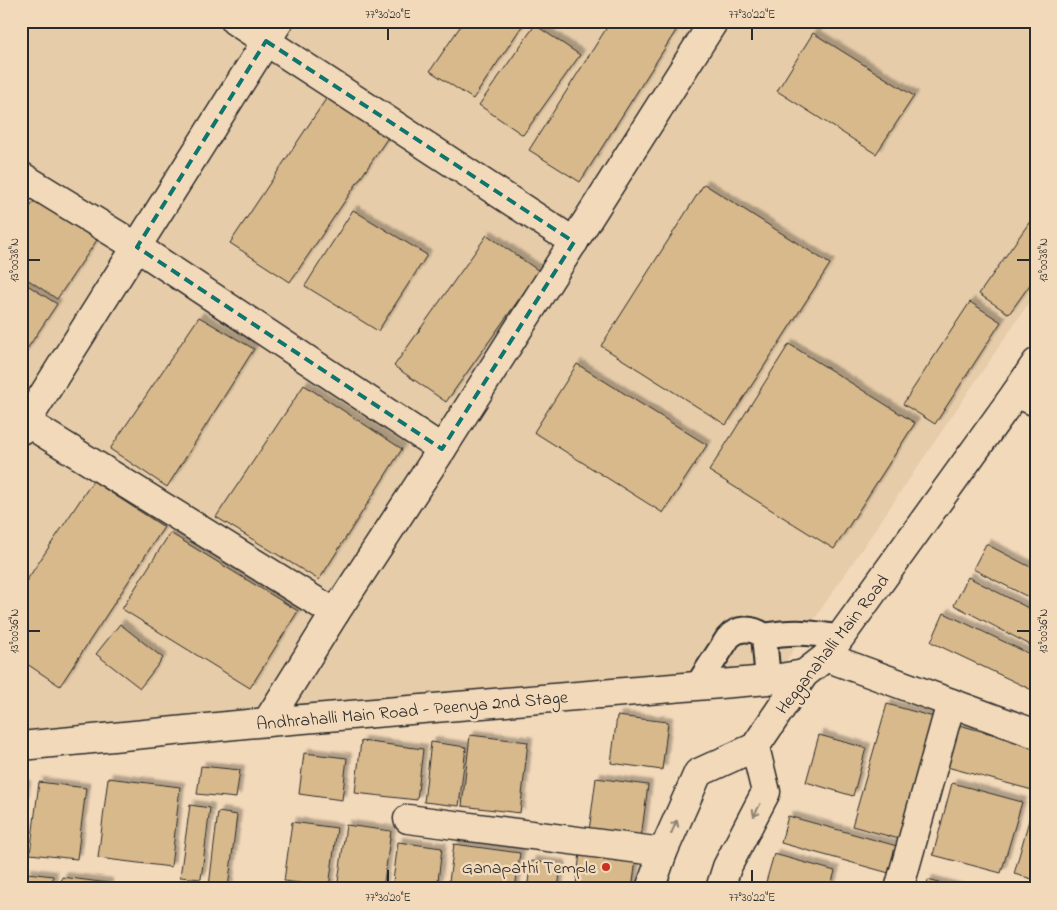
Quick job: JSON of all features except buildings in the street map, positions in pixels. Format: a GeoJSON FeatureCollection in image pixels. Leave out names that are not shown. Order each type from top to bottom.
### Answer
{"type":"FeatureCollection","features":[{"type":"Feature","properties":{"kind":"street"},"geometry":{"type":"LineString","coordinates":[[235,21],[272,31],[574,242]]}},
{"type":"Feature","properties":{"kind":"street"},"geometry":{"type":"LineString","coordinates":[[268,722],[335,613],[442,449],[714,21]]}},
{"type":"Feature","properties":{"kind":"street"},"geometry":{"type":"LineString","coordinates":[[272,31],[137,247],[23,424],[335,613]]}},
{"type":"Feature","properties":{"kind":"street"},"geometry":{"type":"LineString","coordinates":[[21,176],[137,247],[442,449]]}},
{"type":"Feature","properties":{"kind":"street","name":"Hegganahalli Main Road"},"geometry":{"type":"LineString","coordinates":[[755,747],[804,674],[833,647],[1026,398],[1036,363]]}},
{"type":"Feature","properties":{"kind":"street"},"geometry":{"type":"LineString","coordinates":[[833,647],[951,703],[1036,734]]}},
{"type":"Feature","properties":{"kind":"street","name":"Andhrahalli Main Road - Peenya 2nd Stage"},"geometry":{"type":"LineString","coordinates":[[21,746],[268,722],[768,680],[804,674]]}},
{"type":"Feature","properties":{"kind":"street"},"geometry":{"type":"LineString","coordinates":[[899,889],[951,703]]}},
{"type":"Feature","properties":{"kind":"street"},"geometry":{"type":"LineString","coordinates":[[650,889],[663,852],[698,773],[755,747],[766,792],[727,867],[720,889]]}},
{"type":"Feature","properties":{"kind":"street"},"geometry":{"type":"LineString","coordinates":[[408,819],[663,852]]}},
{"type":"Feature","properties":{"kind":"lane"},"geometry":{"type":"LineString","coordinates":[[697,686],[733,632],[744,630],[757,630],[764,636],[768,680]]}},
{"type":"Feature","properties":{"kind":"lane"},"geometry":{"type":"LineString","coordinates":[[764,636],[793,632],[814,632],[833,647]]}},
{"type":"Feature","properties":{"kind":"highlighted area"},"geometry":{"type":"Polygon","coordinates":[[[266,41],[574,242],[442,449],[137,247],[266,41]]]}},
{"type":"Feature","properties":{"kind":"shaded area"},"geometry":{"type":"Polygon","coordinates":[[[21,21],[1036,21],[1036,292],[784,664],[21,743],[21,21]]]}},
{"type":"Feature","properties":{"kind":"place","name":"Ganapathi Temple"},"geometry":{"type":"Point","coordinates":[606,867]}}]}
